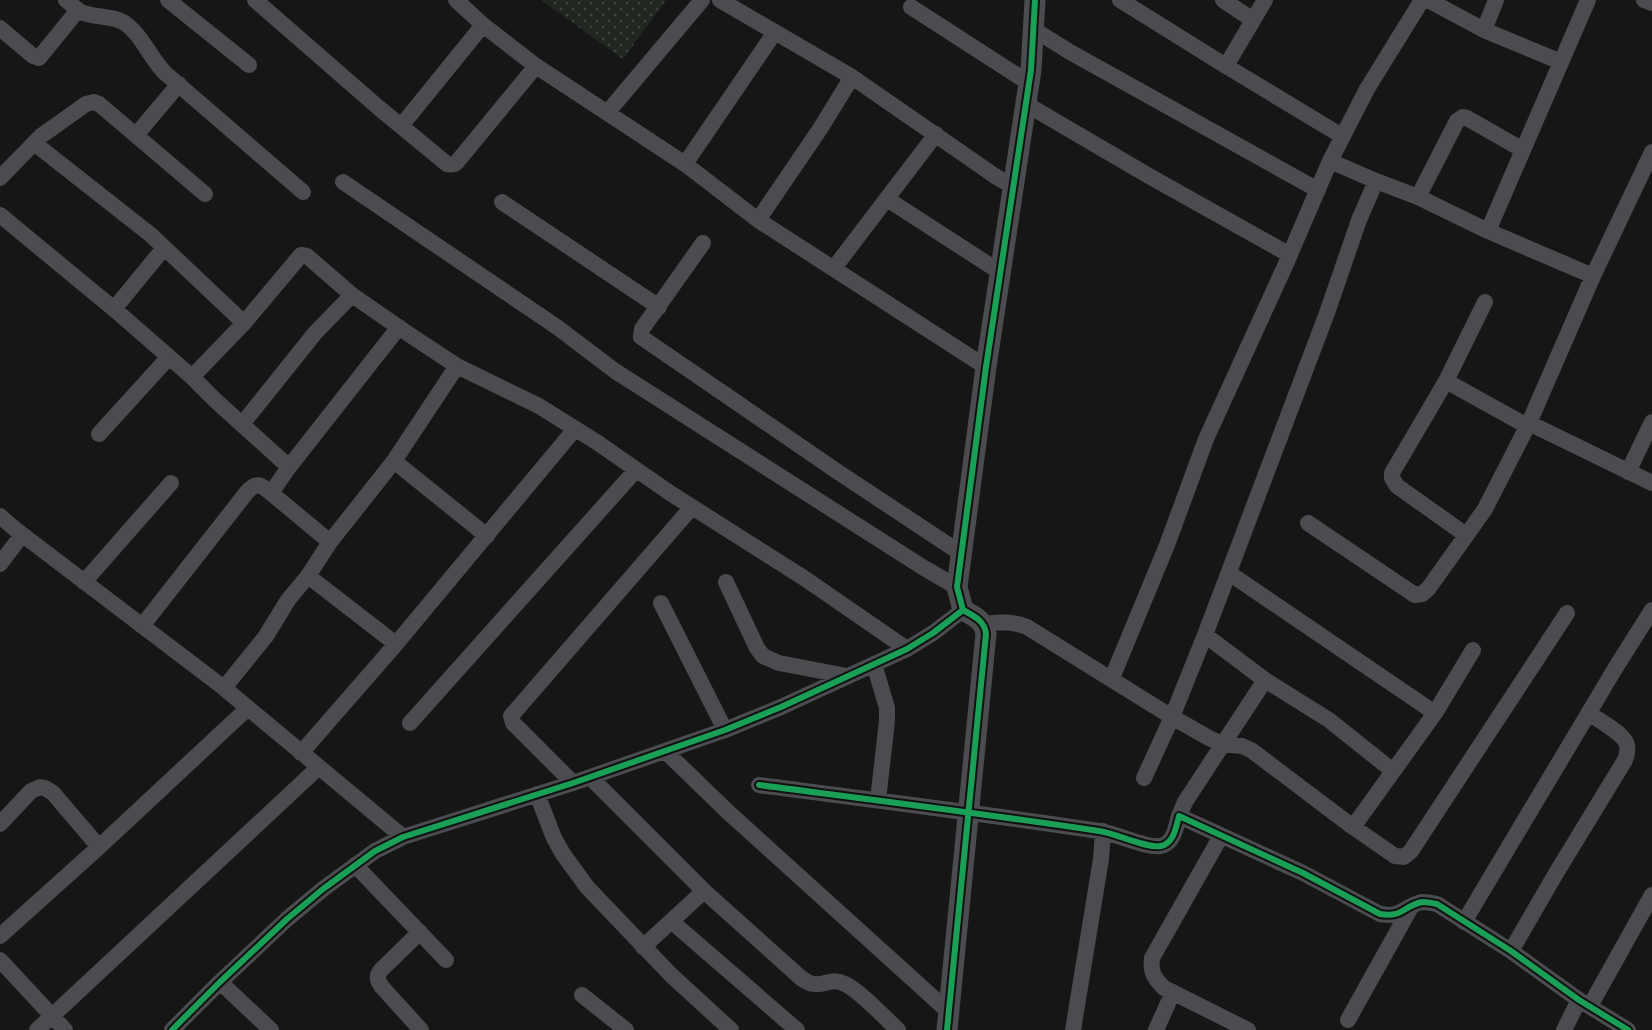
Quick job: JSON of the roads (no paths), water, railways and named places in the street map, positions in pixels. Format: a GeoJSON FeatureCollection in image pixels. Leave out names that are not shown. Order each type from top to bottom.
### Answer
{"type":"FeatureCollection","features":[{"type":"Feature","properties":{"kind":"street"},"geometry":{"type":"LineString","coordinates":[[168,0],[249,65]]}},
{"type":"Feature","properties":{"kind":"street"},"geometry":{"type":"LineString","coordinates":[[255,0],[447,164],[454,164],[536,66]]}},
{"type":"Feature","properties":{"kind":"street"},"geometry":{"type":"LineString","coordinates":[[456,0],[483,25],[536,66],[685,164],[758,220],[986,367]]}},
{"type":"Feature","properties":{"kind":"street"},"geometry":{"type":"LineString","coordinates":[[607,113],[702,0]]}},
{"type":"Feature","properties":{"kind":"street"},"geometry":{"type":"LineString","coordinates":[[720,0],[852,77],[994,176],[1014,187]]}},
{"type":"Feature","properties":{"kind":"street"},"geometry":{"type":"LineString","coordinates":[[948,1021],[986,634],[979,619],[963,610],[957,587],[986,367],[1031,70],[1035,0]]}},
{"type":"Feature","properties":{"kind":"street"},"geometry":{"type":"LineString","coordinates":[[1120,0],[1342,136]]}},
{"type":"Feature","properties":{"kind":"street"},"geometry":{"type":"LineString","coordinates":[[1223,0],[1253,20]]}},
{"type":"Feature","properties":{"kind":"street"},"geometry":{"type":"LineString","coordinates":[[1226,66],[1265,0]]}},
{"type":"Feature","properties":{"kind":"street"},"geometry":{"type":"LineString","coordinates":[[1112,678],[1167,545],[1206,439],[1330,161],[1367,89],[1422,0]]}},
{"type":"Feature","properties":{"kind":"street"},"geometry":{"type":"LineString","coordinates":[[1428,0],[1484,30],[1561,62]]}},
{"type":"Feature","properties":{"kind":"street"},"geometry":{"type":"LineString","coordinates":[[1484,30],[1496,0]]}},
{"type":"Feature","properties":{"kind":"street"},"geometry":{"type":"LineString","coordinates":[[1488,231],[1588,0]]}},
{"type":"Feature","properties":{"kind":"street"},"geometry":{"type":"LineString","coordinates":[[1644,0],[1652,3]]}},
{"type":"Feature","properties":{"kind":"street"},"geometry":{"type":"LineString","coordinates":[[0,28],[33,56],[39,58],[72,5],[91,15],[118,20],[130,27],[158,66],[303,192]]}},
{"type":"Feature","properties":{"kind":"street"},"geometry":{"type":"LineString","coordinates":[[911,7],[1029,83]]}},
{"type":"Feature","properties":{"kind":"street"},"geometry":{"type":"LineString","coordinates":[[401,126],[483,25]]}},
{"type":"Feature","properties":{"kind":"street"},"geometry":{"type":"LineString","coordinates":[[1033,29],[1070,52],[1318,190]]}},
{"type":"Feature","properties":{"kind":"street"},"geometry":{"type":"LineString","coordinates":[[685,164],[775,32]]}},
{"type":"Feature","properties":{"kind":"street"},"geometry":{"type":"LineString","coordinates":[[758,220],[852,77]]}},
{"type":"Feature","properties":{"kind":"street"},"geometry":{"type":"LineString","coordinates":[[136,135],[179,84]]}},
{"type":"Feature","properties":{"kind":"street"},"geometry":{"type":"LineString","coordinates":[[0,178],[34,143],[90,102],[99,104],[205,194]]}},
{"type":"Feature","properties":{"kind":"street"},"geometry":{"type":"LineString","coordinates":[[1026,104],[1290,255]]}},
{"type":"Feature","properties":{"kind":"street"},"geometry":{"type":"LineString","coordinates":[[1418,197],[1460,118],[1467,118],[1523,150]]}},
{"type":"Feature","properties":{"kind":"street"},"geometry":{"type":"LineString","coordinates":[[834,268],[936,134]]}},
{"type":"Feature","properties":{"kind":"street"},"geometry":{"type":"LineString","coordinates":[[34,143],[151,235],[244,323]]}},
{"type":"Feature","properties":{"kind":"street"},"geometry":{"type":"LineString","coordinates":[[1308,523],[1413,593],[1419,595],[1428,589],[1485,509],[1528,424],[1593,276],[1646,180],[1652,152]]}},
{"type":"Feature","properties":{"kind":"street"},"geometry":{"type":"LineString","coordinates":[[1330,161],[1418,197],[1488,231],[1593,276]]}},
{"type":"Feature","properties":{"kind":"street"},"geometry":{"type":"LineString","coordinates":[[1143,778],[1172,717],[1205,635],[1323,324],[1359,220],[1376,181]]}},
{"type":"Feature","properties":{"kind":"street"},"geometry":{"type":"LineString","coordinates":[[343,182],[557,327],[615,371],[957,587]]}},
{"type":"Feature","properties":{"kind":"street"},"geometry":{"type":"LineString","coordinates":[[887,199],[1000,272]]}},
{"type":"Feature","properties":{"kind":"street"},"geometry":{"type":"LineString","coordinates":[[502,202],[659,307]]}},
{"type":"Feature","properties":{"kind":"street"},"geometry":{"type":"LineString","coordinates":[[0,215],[192,377],[289,467]]}},
{"type":"Feature","properties":{"kind":"street"},"geometry":{"type":"LineString","coordinates":[[703,243],[642,329],[640,335],[643,339],[962,554]]}},
{"type":"Feature","properties":{"kind":"street"},"geometry":{"type":"LineString","coordinates":[[114,309],[164,248]]}},
{"type":"Feature","properties":{"kind":"street"},"geometry":{"type":"LineString","coordinates":[[192,377],[244,323],[301,255],[307,256],[352,295],[457,366],[539,406],[804,578],[907,649]]}},
{"type":"Feature","properties":{"kind":"street"},"geometry":{"type":"LineString","coordinates":[[243,423],[315,333],[352,295]]}},
{"type":"Feature","properties":{"kind":"street"},"geometry":{"type":"LineString","coordinates":[[1466,535],[1397,486],[1392,473],[1446,381],[1485,302]]}},
{"type":"Feature","properties":{"kind":"street"},"geometry":{"type":"LineString","coordinates":[[272,493],[289,467],[399,327]]}},
{"type":"Feature","properties":{"kind":"street"},"geometry":{"type":"LineString","coordinates":[[99,434],[169,357]]}},
{"type":"Feature","properties":{"kind":"street"},"geometry":{"type":"LineString","coordinates":[[224,688],[266,636],[288,600],[308,576],[330,542],[394,461],[457,366]]}},
{"type":"Feature","properties":{"kind":"street"},"geometry":{"type":"LineString","coordinates":[[1446,381],[1528,424],[1652,483]]}},
{"type":"Feature","properties":{"kind":"street"},"geometry":{"type":"LineString","coordinates":[[1628,472],[1652,423]]}},
{"type":"Feature","properties":{"kind":"street"},"geometry":{"type":"LineString","coordinates":[[301,753],[396,644],[575,429]]}},
{"type":"Feature","properties":{"kind":"street"},"geometry":{"type":"LineString","coordinates":[[394,461],[487,536]]}},
{"type":"Feature","properties":{"kind":"street"},"geometry":{"type":"LineString","coordinates":[[410,723],[636,470]]}},
{"type":"Feature","properties":{"kind":"street"},"geometry":{"type":"LineString","coordinates":[[84,582],[171,483]]}},
{"type":"Feature","properties":{"kind":"street"},"geometry":{"type":"LineString","coordinates":[[142,626],[252,487],[261,486],[272,493],[330,542]]}},
{"type":"Feature","properties":{"kind":"street"},"geometry":{"type":"LineString","coordinates":[[573,783],[513,723],[511,716],[692,507]]}},
{"type":"Feature","properties":{"kind":"street"},"geometry":{"type":"LineString","coordinates":[[0,516],[21,535],[224,688],[403,837]]}},
{"type":"Feature","properties":{"kind":"street"},"geometry":{"type":"LineString","coordinates":[[0,564],[21,535]]}},
{"type":"Feature","properties":{"kind":"street"},"geometry":{"type":"LineString","coordinates":[[1229,573],[1435,713]]}},
{"type":"Feature","properties":{"kind":"street"},"geometry":{"type":"LineString","coordinates":[[308,576],[396,644]]}},
{"type":"Feature","properties":{"kind":"street"},"geometry":{"type":"LineString","coordinates":[[726,582],[763,656],[779,663],[847,676]]}},
{"type":"Feature","properties":{"kind":"street"},"geometry":{"type":"LineString","coordinates":[[661,603],[725,730]]}},
{"type":"Feature","properties":{"kind":"street"},"geometry":{"type":"LineString","coordinates":[[172,1030],[296,912],[375,851],[403,837],[666,752],[781,708],[907,649],[963,610]]}},
{"type":"Feature","properties":{"kind":"street"},"geometry":{"type":"LineString","coordinates":[[1464,922],[1652,610]]}},
{"type":"Feature","properties":{"kind":"street"},"geometry":{"type":"LineString","coordinates":[[983,624],[1008,621],[1027,627],[1172,717],[1222,744],[1242,746],[1251,750],[1353,827],[1395,856],[1404,857],[1411,851],[1568,613]]}},
{"type":"Feature","properties":{"kind":"street"},"geometry":{"type":"LineString","coordinates":[[1205,635],[1265,680],[1329,720],[1393,771]]}},
{"type":"Feature","properties":{"kind":"street"},"geometry":{"type":"LineString","coordinates":[[1353,827],[1435,713],[1473,650]]}},
{"type":"Feature","properties":{"kind":"street"},"geometry":{"type":"LineString","coordinates":[[874,664],[887,708],[878,800]]}},
{"type":"Feature","properties":{"kind":"street"},"geometry":{"type":"LineString","coordinates":[[759,785],[1103,831],[1161,846],[1169,842],[1185,802],[1265,680]]}},
{"type":"Feature","properties":{"kind":"street"},"geometry":{"type":"LineString","coordinates":[[0,936],[248,708]]}},
{"type":"Feature","properties":{"kind":"street"},"geometry":{"type":"LineString","coordinates":[[1511,951],[1625,759],[1628,750],[1627,742],[1622,736],[1589,713]]}},
{"type":"Feature","properties":{"kind":"street"},"geometry":{"type":"LineString","coordinates":[[666,752],[948,1021]]}},
{"type":"Feature","properties":{"kind":"street"},"geometry":{"type":"LineString","coordinates":[[37,1030],[319,767]]}},
{"type":"Feature","properties":{"kind":"street"},"geometry":{"type":"LineString","coordinates":[[590,777],[704,891],[807,983],[816,985],[832,981],[845,984],[898,1030]]}},
{"type":"Feature","properties":{"kind":"street"},"geometry":{"type":"LineString","coordinates":[[0,824],[31,791],[40,787],[53,793],[99,847]]}},
{"type":"Feature","properties":{"kind":"street"},"geometry":{"type":"LineString","coordinates":[[537,794],[554,838],[587,887],[671,975],[731,1030]]}},
{"type":"Feature","properties":{"kind":"street"},"geometry":{"type":"LineString","coordinates":[[1179,816],[1303,873],[1380,914],[1392,916],[1423,902],[1437,903],[1511,951],[1584,1003],[1628,1030]]}},
{"type":"Feature","properties":{"kind":"street"},"geometry":{"type":"LineString","coordinates":[[1073,1030],[1101,859],[1103,831]]}},
{"type":"Feature","properties":{"kind":"street"},"geometry":{"type":"LineString","coordinates":[[1221,836],[1152,958],[1150,966],[1154,978],[1164,988],[1248,1030]]}},
{"type":"Feature","properties":{"kind":"street"},"geometry":{"type":"LineString","coordinates":[[355,865],[446,960]]}},
{"type":"Feature","properties":{"kind":"street"},"geometry":{"type":"LineString","coordinates":[[643,947],[704,891]]}},
{"type":"Feature","properties":{"kind":"street"},"geometry":{"type":"LineString","coordinates":[[1564,1030],[1584,1003],[1652,895]]}},
{"type":"Feature","properties":{"kind":"street"},"geometry":{"type":"LineString","coordinates":[[1348,1020],[1412,906]]}},
{"type":"Feature","properties":{"kind":"street"},"geometry":{"type":"LineString","coordinates":[[671,921],[797,1030]]}},
{"type":"Feature","properties":{"kind":"street"},"geometry":{"type":"LineString","coordinates":[[420,932],[381,970],[377,978],[382,987],[421,1030]]}},
{"type":"Feature","properties":{"kind":"street"},"geometry":{"type":"LineString","coordinates":[[0,960],[65,1030]]}},
{"type":"Feature","properties":{"kind":"street"},"geometry":{"type":"LineString","coordinates":[[220,982],[271,1030]]}},
{"type":"Feature","properties":{"kind":"street"},"geometry":{"type":"LineString","coordinates":[[1156,1030],[1173,992]]}},
{"type":"Feature","properties":{"kind":"street"},"geometry":{"type":"LineString","coordinates":[[582,995],[617,1027]]}}]}
